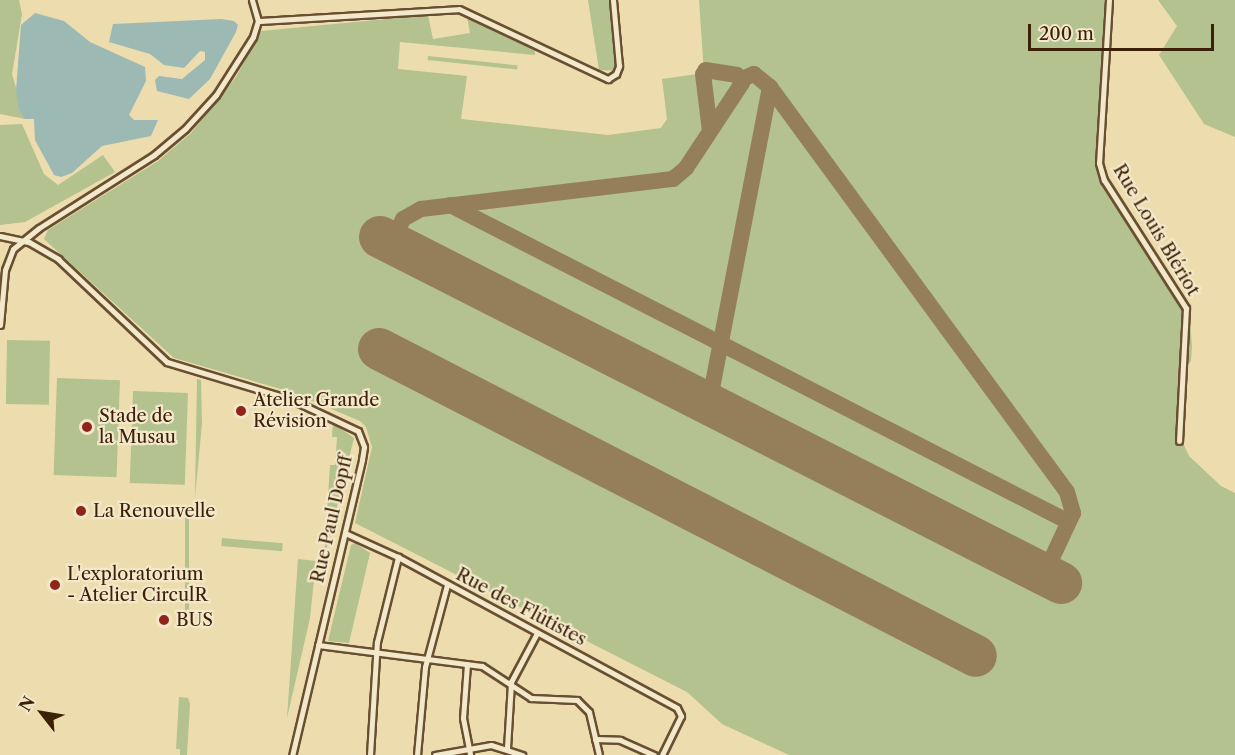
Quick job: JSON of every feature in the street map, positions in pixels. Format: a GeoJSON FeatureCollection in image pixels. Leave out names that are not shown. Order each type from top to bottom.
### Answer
{"type":"FeatureCollection","features":[{"type":"Feature","properties":{"kind":"street"},"geometry":{"type":"LineString","coordinates":[[0,325],[6,264],[12,249],[22,240],[154,155],[185,129],[216,95],[249,44],[258,21],[252,0]]}},
{"type":"Feature","properties":{"kind":"street"},"geometry":{"type":"LineString","coordinates":[[258,21],[459,9],[605,79],[614,76],[619,50],[613,0]]}},
{"type":"Feature","properties":{"kind":"street","name":"Rue Louis Blériot"},"geometry":{"type":"LineString","coordinates":[[1109,0],[1098,163],[1104,180],[1186,308],[1179,441]]}},
{"type":"Feature","properties":{"kind":"street","name":"Rue Paul Dopff"},"geometry":{"type":"LineString","coordinates":[[0,236],[22,240],[58,259],[167,362],[290,399],[352,425],[364,447],[292,755]]}},
{"type":"Feature","properties":{"kind":"street","name":"Rue des Flûtistes"},"geometry":{"type":"LineString","coordinates":[[345,533],[398,557],[681,712],[662,755]]}},
{"type":"Feature","properties":{"kind":"street"},"geometry":{"type":"LineString","coordinates":[[370,755],[377,652],[398,557]]}},
{"type":"Feature","properties":{"kind":"street"},"geometry":{"type":"LineString","coordinates":[[417,755],[427,658],[447,585]]}},
{"type":"Feature","properties":{"kind":"street"},"geometry":{"type":"LineString","coordinates":[[507,748],[510,686],[537,633]]}},
{"type":"Feature","properties":{"kind":"street"},"geometry":{"type":"LineString","coordinates":[[318,645],[467,664],[490,669],[510,686],[535,699],[581,701],[590,712],[599,755]]}},
{"type":"Feature","properties":{"kind":"street"},"geometry":{"type":"LineString","coordinates":[[467,664],[464,718],[469,752]]}},
{"type":"Feature","properties":{"kind":"street"},"geometry":{"type":"LineString","coordinates":[[595,739],[620,740],[654,755]]}},
{"type":"Feature","properties":{"kind":"street"},"geometry":{"type":"LineString","coordinates":[[435,755],[469,752],[491,745],[507,748],[522,755]]}},
{"type":"Feature","properties":{"kind":"green space"},"geometry":{"type":"Polygon","coordinates":[[[0,0],[19,0],[22,14],[12,74],[25,119],[0,114],[0,0]]]}},
{"type":"Feature","properties":{"kind":"green space"},"geometry":{"type":"Polygon","coordinates":[[[588,0],[616,0],[620,71],[599,70],[588,0]]]}},
{"type":"Feature","properties":{"kind":"green space"},"geometry":{"type":"Polygon","coordinates":[[[699,0],[1107,0],[1112,23],[1104,166],[1108,182],[1189,308],[1192,346],[1191,361],[1186,368],[1183,443],[1189,456],[1221,486],[1235,493],[1235,755],[789,755],[722,724],[687,692],[355,523],[372,447],[366,427],[360,421],[291,392],[174,358],[44,239],[48,230],[158,161],[191,133],[236,77],[261,31],[428,15],[433,39],[470,33],[467,17],[512,36],[534,41],[535,55],[400,42],[398,69],[467,76],[461,119],[608,135],[661,128],[667,119],[662,79],[704,73],[699,0]]]}},
{"type":"Feature","properties":{"kind":"green space"},"geometry":{"type":"Polygon","coordinates":[[[1158,0],[1235,0],[1235,137],[1204,124],[1159,55],[1177,26],[1158,0]]]}},
{"type":"Feature","properties":{"kind":"green space"},"geometry":{"type":"Polygon","coordinates":[[[428,56],[518,65],[517,69],[428,60],[428,56]]]}},
{"type":"Feature","properties":{"kind":"green space"},"geometry":{"type":"Polygon","coordinates":[[[22,124],[44,174],[58,185],[103,155],[115,172],[25,222],[0,225],[0,125],[22,124]]]}},
{"type":"Feature","properties":{"kind":"green space"},"geometry":{"type":"Polygon","coordinates":[[[7,340],[50,341],[49,405],[6,404],[7,340]]]}},
{"type":"Feature","properties":{"kind":"green space","name":"Stade de la Musau"},"geometry":{"type":"Polygon","coordinates":[[[57,378],[120,380],[117,477],[54,475],[57,378]]]}},
{"type":"Feature","properties":{"kind":"green space"},"geometry":{"type":"Polygon","coordinates":[[[197,379],[201,380],[202,424],[195,497],[197,379]]]}},
{"type":"Feature","properties":{"kind":"green space"},"geometry":{"type":"Polygon","coordinates":[[[133,391],[188,393],[185,485],[130,483],[133,391]]]}},
{"type":"Feature","properties":{"kind":"green space"},"geometry":{"type":"Polygon","coordinates":[[[333,423],[354,438],[324,559],[330,465],[335,465],[337,437],[332,437],[333,423]]]}},
{"type":"Feature","properties":{"kind":"green space"},"geometry":{"type":"Polygon","coordinates":[[[185,516],[189,516],[189,611],[185,611],[185,516]]]}},
{"type":"Feature","properties":{"kind":"green space"},"geometry":{"type":"Polygon","coordinates":[[[222,538],[283,543],[282,551],[221,546],[222,538]]]}},
{"type":"Feature","properties":{"kind":"green space"},"geometry":{"type":"Polygon","coordinates":[[[355,543],[370,553],[349,643],[328,641],[351,545],[355,543]]]}},
{"type":"Feature","properties":{"kind":"green space"},"geometry":{"type":"Polygon","coordinates":[[[298,559],[316,561],[310,618],[287,718],[298,559]]]}},
{"type":"Feature","properties":{"kind":"green space"},"geometry":{"type":"Polygon","coordinates":[[[179,697],[188,698],[190,704],[187,755],[180,755],[180,749],[176,749],[179,697]]]}},
{"type":"Feature","properties":{"kind":"water"},"geometry":{"type":"Polygon","coordinates":[[[35,13],[64,21],[90,42],[145,67],[146,81],[129,115],[134,120],[158,120],[151,136],[102,146],[72,173],[61,177],[54,175],[35,140],[34,119],[25,119],[19,110],[16,90],[21,25],[35,13]]]}},
{"type":"Feature","properties":{"kind":"water"},"geometry":{"type":"Polygon","coordinates":[[[221,19],[234,21],[238,25],[236,32],[210,79],[189,99],[157,91],[155,80],[159,76],[182,79],[205,60],[205,52],[200,51],[184,68],[164,65],[150,54],[109,42],[113,24],[221,19]]]}},
{"type":"Feature","properties":{"kind":"taxiway"},"geometry":{"type":"LineString","coordinates":[[391,243],[403,219],[421,209],[673,179],[686,168],[742,83],[737,75],[705,70]]}},
{"type":"Feature","properties":{"kind":"taxiway"},"geometry":{"type":"LineString","coordinates":[[703,74],[710,131]]}},
{"type":"Feature","properties":{"kind":"taxiway"},"geometry":{"type":"LineString","coordinates":[[742,79],[754,74],[770,87],[1067,492],[1073,513],[1044,575]]}},
{"type":"Feature","properties":{"kind":"taxiway"},"geometry":{"type":"LineString","coordinates":[[709,404],[770,87]]}},
{"type":"Feature","properties":{"kind":"taxiway"},"geometry":{"type":"LineString","coordinates":[[450,205],[1069,522]]}},
{"type":"Feature","properties":{"kind":"runway"},"geometry":{"type":"LineString","coordinates":[[380,237],[1061,583]]}},
{"type":"Feature","properties":{"kind":"runway"},"geometry":{"type":"LineString","coordinates":[[379,349],[976,656]]}},
{"type":"Feature","properties":{"kind":"place","name":"Atelier Grande Révision"},"geometry":{"type":"Point","coordinates":[241,411]}},
{"type":"Feature","properties":{"kind":"place","name":"Stade de la Musau"},"geometry":{"type":"Point","coordinates":[87,427]}},
{"type":"Feature","properties":{"kind":"place","name":"La Renouvelle"},"geometry":{"type":"Point","coordinates":[81,511]}},
{"type":"Feature","properties":{"kind":"place","name":"L'exploratorium - Atelier CirculR"},"geometry":{"type":"Point","coordinates":[55,585]}},
{"type":"Feature","properties":{"kind":"place","name":"BUS"},"geometry":{"type":"Point","coordinates":[164,620]}}]}
